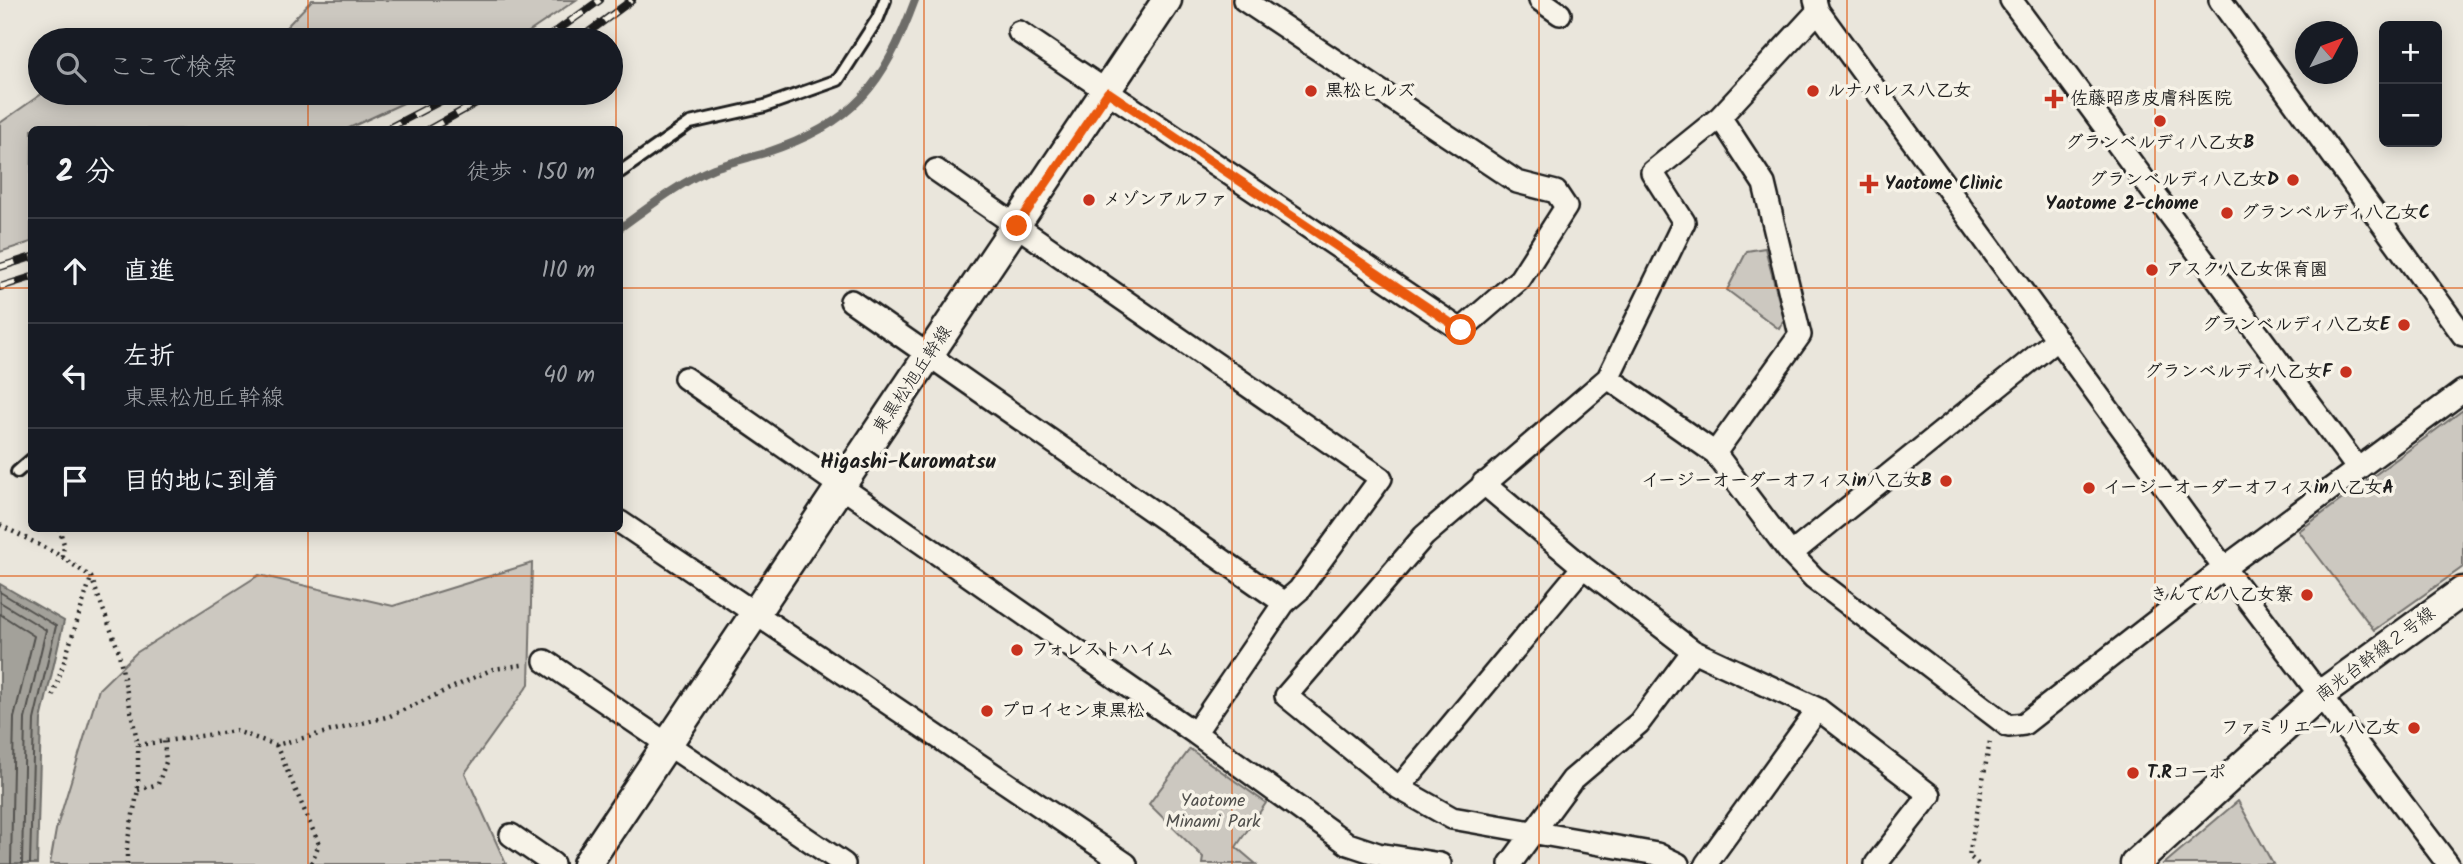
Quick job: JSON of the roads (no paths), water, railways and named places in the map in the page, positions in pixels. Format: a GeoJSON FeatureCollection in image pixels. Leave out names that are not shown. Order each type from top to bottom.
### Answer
{"type":"FeatureCollection","features":[{"type":"Feature","properties":{"kind":"street","name":"東黒松旭丘幹線"},"geometry":{"type":"LineString","coordinates":[[587,864],[1108,92],[1167,0]]}},
{"type":"Feature","properties":{"kind":"street"},"geometry":{"type":"LineString","coordinates":[[1019,32],[1461,330],[1520,279],[1566,207],[1556,192],[1517,182],[1244,0]]}},
{"type":"Feature","properties":{"kind":"street"},"geometry":{"type":"LineString","coordinates":[[1540,0],[1560,14]]}},
{"type":"Feature","properties":{"kind":"street"},"geometry":{"type":"LineString","coordinates":[[2011,0],[2358,469]]}},
{"type":"Feature","properties":{"kind":"street"},"geometry":{"type":"LineString","coordinates":[[2225,2],[2463,335]]}},
{"type":"Feature","properties":{"kind":"street"},"geometry":{"type":"LineString","coordinates":[[1678,864],[1657,855],[1452,818],[1399,788],[1286,696],[1424,536],[1608,378],[1684,222],[1652,172],[1720,117],[1816,5],[2224,568],[2448,864]]}},
{"type":"Feature","properties":{"kind":"street"},"geometry":{"type":"LineString","coordinates":[[1715,453],[1800,335],[1764,184],[1720,117]]}},
{"type":"Feature","properties":{"kind":"street"},"geometry":{"type":"LineString","coordinates":[[936,170],[1381,478],[1299,590],[1284,603],[1195,733]]}},
{"type":"Feature","properties":{"kind":"street"},"geometry":{"type":"LineString","coordinates":[[851,301],[1284,603]]}},
{"type":"Feature","properties":{"kind":"street"},"geometry":{"type":"LineString","coordinates":[[1791,554],[2057,339]]}},
{"type":"Feature","properties":{"kind":"street"},"geometry":{"type":"LineString","coordinates":[[685,378],[1195,733],[1348,844],[1378,854],[1440,864]]}},
{"type":"Feature","properties":{"kind":"street"},"geometry":{"type":"LineString","coordinates":[[1608,378],[1715,453],[1791,554],[1814,578],[2008,726],[2024,724],[2224,568],[2463,391]]}},
{"type":"Feature","properties":{"kind":"street"},"geometry":{"type":"LineString","coordinates":[[1483,483],[1583,567],[1693,651],[1818,709],[1930,795],[1876,864]]}},
{"type":"Feature","properties":{"kind":"street"},"geometry":{"type":"LineString","coordinates":[[623,524],[1126,864]]}},
{"type":"Feature","properties":{"kind":"street"},"geometry":{"type":"LineString","coordinates":[[1399,788],[1583,567]]}},
{"type":"Feature","properties":{"kind":"street","name":"南光台幹線２号線"},"geometry":{"type":"LineString","coordinates":[[2135,864],[2320,695],[2460,600]]}},
{"type":"Feature","properties":{"kind":"street"},"geometry":{"type":"LineString","coordinates":[[1510,864],[1572,780],[1639,723],[1693,651]]}},
{"type":"Feature","properties":{"kind":"street"},"geometry":{"type":"LineString","coordinates":[[545,661],[844,864]]}},
{"type":"Feature","properties":{"kind":"street"},"geometry":{"type":"LineString","coordinates":[[1706,864],[1818,709]]}},
{"type":"Feature","properties":{"kind":"street"},"geometry":{"type":"LineString","coordinates":[[511,835],[553,864]]}},
{"type":"Feature","properties":{"kind":"lane"},"geometry":{"type":"LineString","coordinates":[[623,170],[690,123],[765,106],[838,80],[878,18],[885,0]]}},
{"type":"Feature","properties":{"kind":"lane"},"geometry":{"type":"LineString","coordinates":[[17,472],[28,462]]}},
{"type":"Feature","properties":{"kind":"water"},"geometry":{"type":"Polygon","coordinates":[[[0,584],[64,621],[41,720],[37,864],[0,864],[0,584]]]}},
{"type":"Feature","properties":{"kind":"waterway"},"geometry":{"type":"LineString","coordinates":[[623,226],[689,180],[714,168],[796,141],[822,129],[844,114],[862,98],[891,56],[915,0]]}},
{"type":"Feature","properties":{"kind":"railway"},"geometry":{"type":"LineString","coordinates":[[561,28],[600,0]]}},
{"type":"Feature","properties":{"kind":"railway"},"geometry":{"type":"LineString","coordinates":[[594,28],[632,0]]}},
{"type":"Feature","properties":{"kind":"railway"},"geometry":{"type":"LineString","coordinates":[[393,126],[433,105]]}},
{"type":"Feature","properties":{"kind":"railway"},"geometry":{"type":"LineString","coordinates":[[435,126],[473,105]]}},
{"type":"Feature","properties":{"kind":"railway"},"geometry":{"type":"LineString","coordinates":[[0,267],[28,258]]}},
{"type":"Feature","properties":{"kind":"railway"},"geometry":{"type":"LineString","coordinates":[[0,287],[28,278]]}},
{"type":"Feature","properties":{"kind":"place","name":"黒松ヒルズ"},"geometry":{"type":"Point","coordinates":[1311,91]}},
{"type":"Feature","properties":{"kind":"place","name":"ルナパレス八乙女"},"geometry":{"type":"Point","coordinates":[1813,91]}},
{"type":"Feature","properties":{"kind":"place","name":"佐藤昭彦皮膚科医院"},"geometry":{"type":"Point","coordinates":[2054,99]}},
{"type":"Feature","properties":{"kind":"place","name":"グランベルディ八乙女B"},"geometry":{"type":"Point","coordinates":[2160,121]}},
{"type":"Feature","properties":{"kind":"place","name":"グランベルディ八乙女D"},"geometry":{"type":"Point","coordinates":[2293,180]}},
{"type":"Feature","properties":{"kind":"place","name":"Yaotome Clinic"},"geometry":{"type":"Point","coordinates":[1869,184]}},
{"type":"Feature","properties":{"kind":"place","name":"メゾンアルファ"},"geometry":{"type":"Point","coordinates":[1089,200]}},
{"type":"Feature","properties":{"kind":"place","name":"グランベルディ八乙女C"},"geometry":{"type":"Point","coordinates":[2227,213]}},
{"type":"Feature","properties":{"kind":"place","name":"アスク八乙女保育園"},"geometry":{"type":"Point","coordinates":[2152,270]}},
{"type":"Feature","properties":{"kind":"place","name":"グランベルディ八乙女E"},"geometry":{"type":"Point","coordinates":[2404,325]}},
{"type":"Feature","properties":{"kind":"place","name":"グランベルディ八乙女F"},"geometry":{"type":"Point","coordinates":[2346,372]}},
{"type":"Feature","properties":{"kind":"place","name":"イージーオーダーオフィスin八乙女B"},"geometry":{"type":"Point","coordinates":[1946,481]}},
{"type":"Feature","properties":{"kind":"place","name":"イージーオーダーオフィスin八乙女A"},"geometry":{"type":"Point","coordinates":[2089,488]}},
{"type":"Feature","properties":{"kind":"place","name":"きんでん八乙女寮"},"geometry":{"type":"Point","coordinates":[2307,595]}},
{"type":"Feature","properties":{"kind":"place","name":"フォレストハイム"},"geometry":{"type":"Point","coordinates":[1017,650]}},
{"type":"Feature","properties":{"kind":"place","name":"プロイセン東黒松"},"geometry":{"type":"Point","coordinates":[987,711]}},
{"type":"Feature","properties":{"kind":"place","name":"ファミリエール八乙女"},"geometry":{"type":"Point","coordinates":[2414,728]}},
{"type":"Feature","properties":{"kind":"place","name":"T.Rコーポ"},"geometry":{"type":"Point","coordinates":[2133,773]}},
{"type":"Feature","properties":{"kind":"district","name":"Yaotome 2-chome"},"geometry":{"type":"Point","coordinates":[2122,204]}},
{"type":"Feature","properties":{"kind":"district","name":"Higashi-Kuromatsu"},"geometry":{"type":"Point","coordinates":[908,462]}},
{"type":"Feature","properties":{"kind":"park label","name":"Yaotome Minami Park"},"geometry":{"type":"Point","coordinates":[1213,811]}}]}
